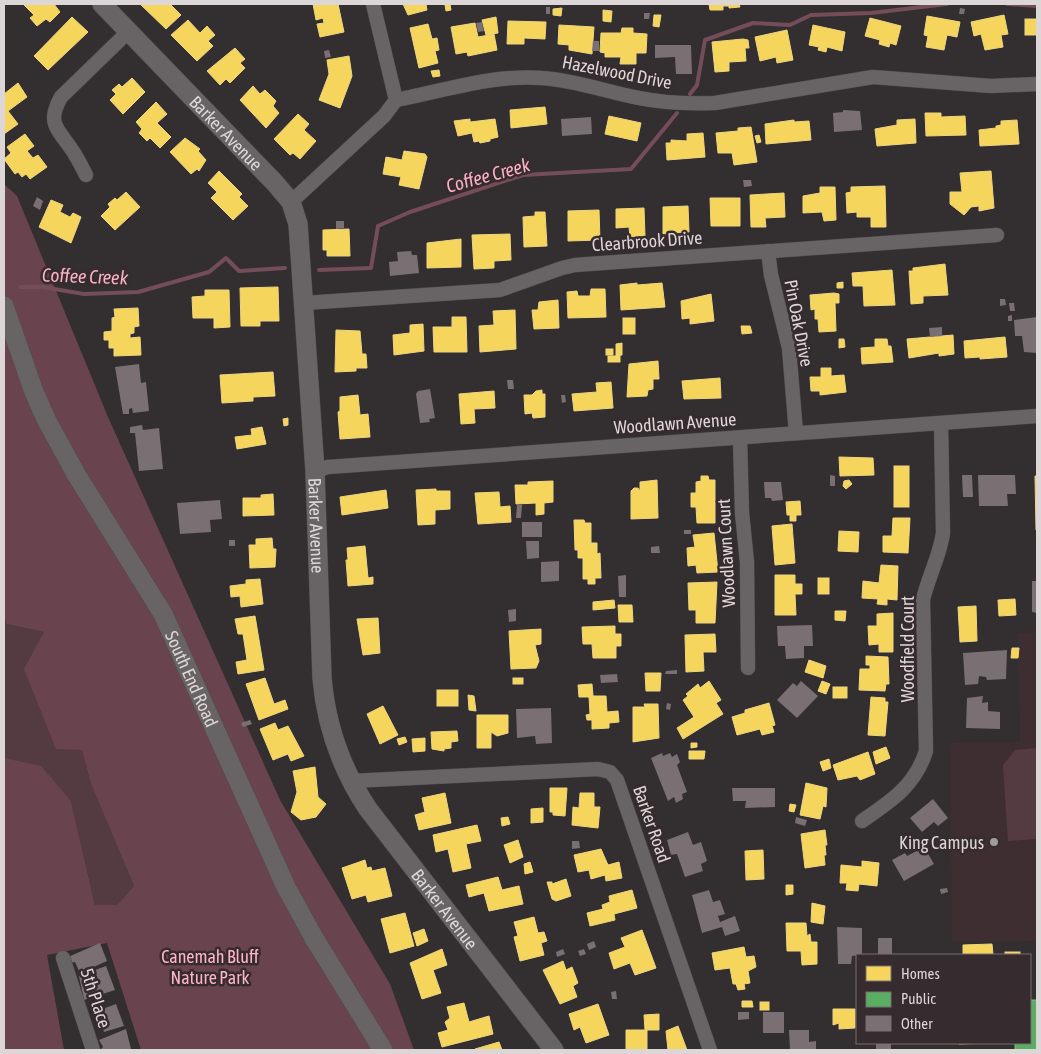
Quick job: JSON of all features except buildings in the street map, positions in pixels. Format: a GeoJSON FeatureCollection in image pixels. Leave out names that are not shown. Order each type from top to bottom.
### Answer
{"type":"FeatureCollection","features":[{"type":"Feature","properties":{"kind":"street","name":"Barker Avenue"},"geometry":{"type":"LineString","coordinates":[[102,4],[275,183],[291,202],[298,224],[304,303],[315,471],[323,688],[335,742],[351,781],[383,830],[554,1050]]}},
{"type":"Feature","properties":{"kind":"street"},"geometry":{"type":"LineString","coordinates":[[291,202],[384,116],[396,100],[373,4]]}},
{"type":"Feature","properties":{"kind":"street"},"geometry":{"type":"LineString","coordinates":[[86,175],[71,148],[58,132],[53,121],[54,110],[61,97],[129,31]]}},
{"type":"Feature","properties":{"kind":"street","name":"Hazelwood Drive"},"geometry":{"type":"LineString","coordinates":[[396,100],[498,80],[523,77],[561,80],[639,98],[691,104],[715,102],[873,77],[991,86],[1037,84]]}},
{"type":"Feature","properties":{"kind":"street","name":"Clearbrook Drive"},"geometry":{"type":"LineString","coordinates":[[304,303],[491,292],[575,265],[997,235]]}},
{"type":"Feature","properties":{"kind":"street","name":"Pin Oak Drive"},"geometry":{"type":"LineString","coordinates":[[768,251],[771,275],[789,348],[796,433]]}},
{"type":"Feature","properties":{"kind":"street","name":"South End Road"},"geometry":{"type":"LineString","coordinates":[[4,306],[46,421],[76,474],[163,614],[286,887],[314,938],[383,1050]]}},
{"type":"Feature","properties":{"kind":"street","name":"Woodlawn Avenue"},"geometry":{"type":"LineString","coordinates":[[315,471],[328,467],[1037,416]]}},
{"type":"Feature","properties":{"kind":"street","name":"Woodfield Court"},"geometry":{"type":"LineString","coordinates":[[862,821],[905,790],[918,772],[926,752],[923,600],[941,547],[943,533],[941,423]]}},
{"type":"Feature","properties":{"kind":"street","name":"Woodlawn Court"},"geometry":{"type":"LineString","coordinates":[[740,438],[742,512],[747,557],[748,668]]}},
{"type":"Feature","properties":{"kind":"street","name":"Barker Road"},"geometry":{"type":"LineString","coordinates":[[351,781],[598,769],[610,772],[617,780],[710,1050]]}},
{"type":"Feature","properties":{"kind":"street","name":"5th Place"},"geometry":{"type":"LineString","coordinates":[[64,958],[93,1050]]}},
{"type":"Feature","properties":{"kind":"shaded area"},"geometry":{"type":"Polygon","coordinates":[[[4,614],[6,624],[44,632],[82,749],[91,784],[134,886],[117,905],[95,905],[71,801],[4,758],[4,614]]]}},
{"type":"Feature","properties":{"kind":"shaded area","name":"King Campus"},"geometry":{"type":"Polygon","coordinates":[[[1018,633],[1037,633],[1037,941],[952,942],[950,743],[1020,742],[1018,633]]]}},
{"type":"Feature","properties":{"kind":"shaded area"},"geometry":{"type":"Polygon","coordinates":[[[1037,748],[1037,839],[1008,841],[1003,765],[1015,750],[1037,748]]]}},
{"type":"Feature","properties":{"kind":"green space","name":"Canemah Bluff Nature Park"},"geometry":{"type":"Polygon","coordinates":[[[4,184],[17,196],[108,417],[280,800],[390,984],[414,1050],[141,1050],[107,943],[47,955],[64,1050],[4,1050],[4,758],[41,766],[71,801],[95,905],[117,905],[134,886],[91,784],[82,750],[56,749],[24,669],[44,632],[6,624],[4,614],[4,184]]]}},
{"type":"Feature","properties":{"kind":"waterway","name":"Coffee Creek"},"geometry":{"type":"LineString","coordinates":[[690,94],[697,85],[705,40],[753,23],[790,25],[811,15],[871,13],[947,4]]}},
{"type":"Feature","properties":{"kind":"waterway","name":"Coffee Creek"},"geometry":{"type":"LineString","coordinates":[[1007,4],[1037,6]]}},
{"type":"Feature","properties":{"kind":"waterway","name":"Coffee Creek"},"geometry":{"type":"LineString","coordinates":[[319,270],[371,268],[378,226],[410,212],[523,175],[631,169],[677,113]]}},
{"type":"Feature","properties":{"kind":"waterway","name":"Coffee Creek"},"geometry":{"type":"LineString","coordinates":[[20,287],[42,287],[84,294],[138,292],[209,272],[226,258],[239,271],[285,268]]}},
{"type":"Feature","properties":{"kind":"place","name":"King Campus"},"geometry":{"type":"Point","coordinates":[994,842]}}]}
